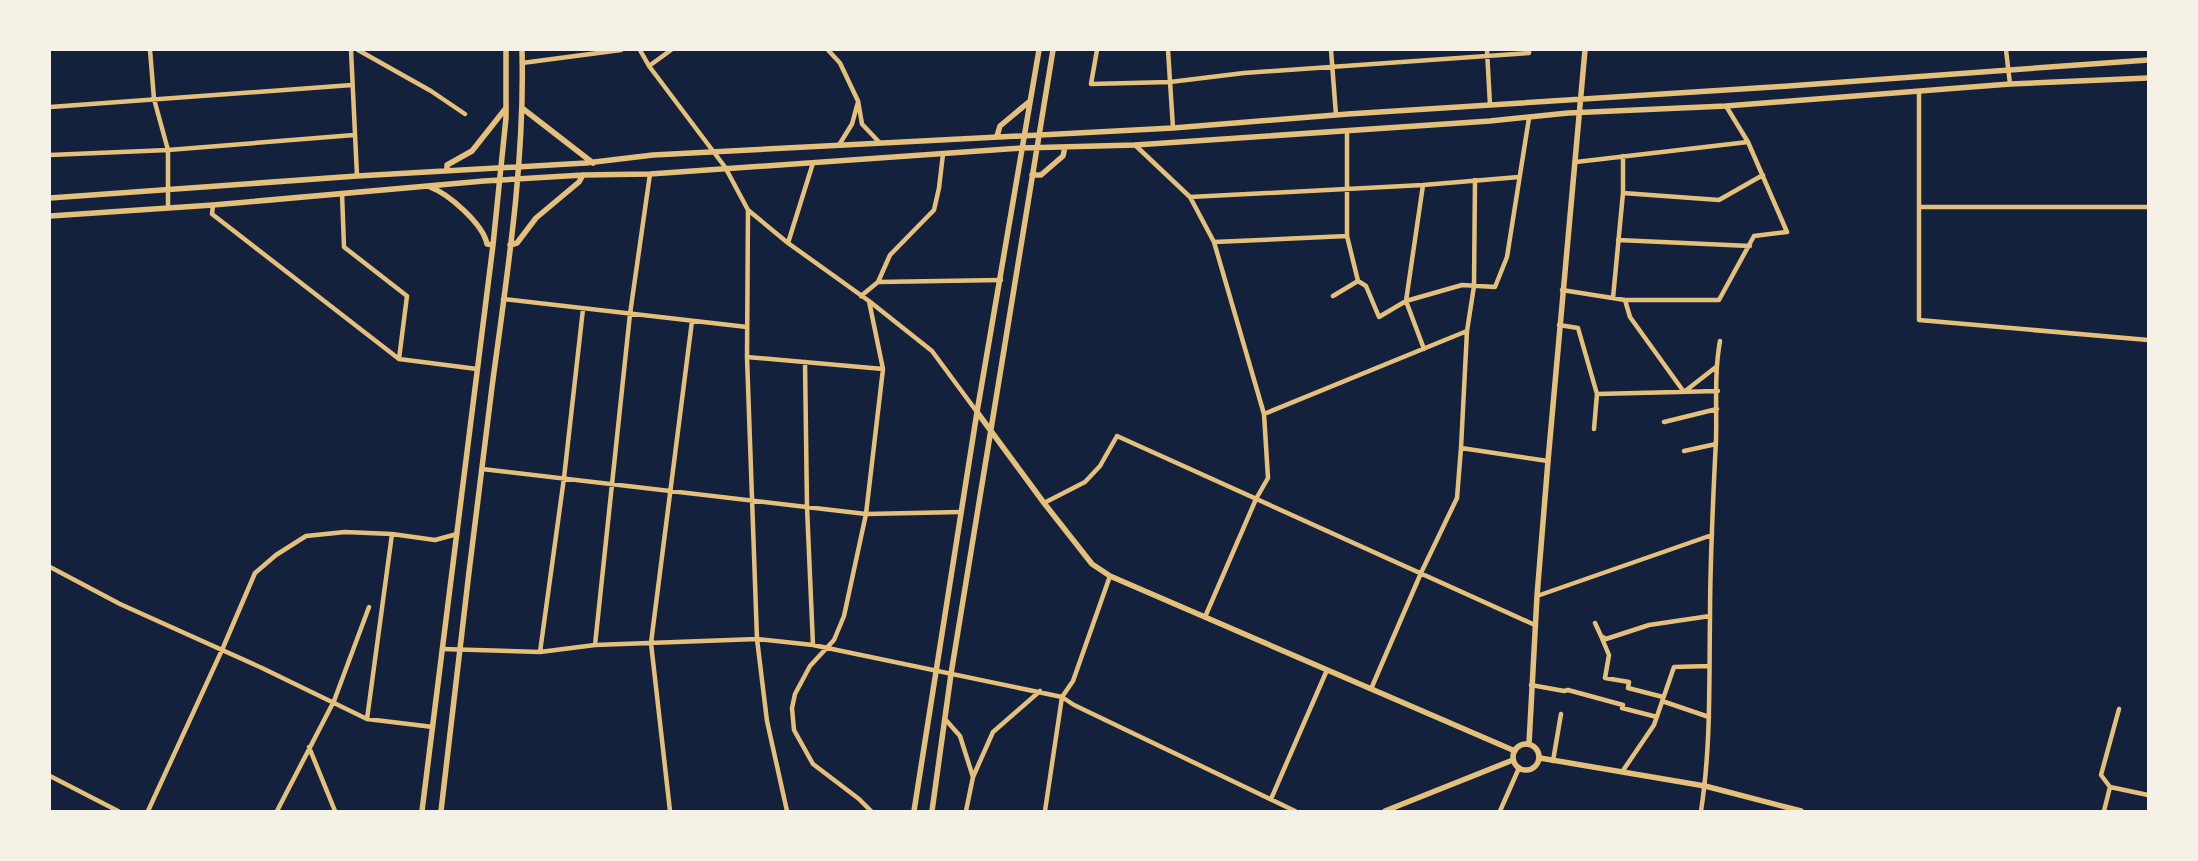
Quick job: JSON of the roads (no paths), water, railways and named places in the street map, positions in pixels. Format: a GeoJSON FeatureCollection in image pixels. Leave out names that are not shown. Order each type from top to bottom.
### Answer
{"type":"FeatureCollection","features":[{"type":"Feature","properties":{"kind":"street"},"geometry":{"type":"LineString","coordinates":[[150,50],[154,99],[168,150],[168,208]]}},
{"type":"Feature","properties":{"kind":"street"},"geometry":{"type":"LineString","coordinates":[[351,50],[357,176]]}},
{"type":"Feature","properties":{"kind":"street"},"geometry":{"type":"LineString","coordinates":[[358,50],[431,91],[465,114]]}},
{"type":"Feature","properties":{"kind":"street"},"geometry":{"type":"LineString","coordinates":[[422,811],[493,245],[506,108],[506,50]]}},
{"type":"Feature","properties":{"kind":"street"},"geometry":{"type":"LineString","coordinates":[[441,811],[459,650],[510,245],[522,108],[522,50]]}},
{"type":"Feature","properties":{"kind":"street"},"geometry":{"type":"LineString","coordinates":[[522,63],[621,50]]}},
{"type":"Feature","properties":{"kind":"street"},"geometry":{"type":"LineString","coordinates":[[640,50],[649,66],[725,167],[748,210],[788,243],[932,351],[1044,503],[1092,564],[1110,576],[1515,751]]}},
{"type":"Feature","properties":{"kind":"street"},"geometry":{"type":"LineString","coordinates":[[649,66],[671,50]]}},
{"type":"Feature","properties":{"kind":"street"},"geometry":{"type":"LineString","coordinates":[[828,50],[840,63],[858,101],[862,122],[879,142]]}},
{"type":"Feature","properties":{"kind":"street"},"geometry":{"type":"LineString","coordinates":[[914,811],[977,412],[1039,50]]}},
{"type":"Feature","properties":{"kind":"street"},"geometry":{"type":"LineString","coordinates":[[932,811],[951,674],[1053,50]]}},
{"type":"Feature","properties":{"kind":"street"},"geometry":{"type":"LineString","coordinates":[[1097,50],[1091,84],[1170,82],[1244,73],[1417,61],[1488,53],[1529,53],[1529,50]]}},
{"type":"Feature","properties":{"kind":"street"},"geometry":{"type":"LineString","coordinates":[[1168,50],[1173,128]]}},
{"type":"Feature","properties":{"kind":"street"},"geometry":{"type":"LineString","coordinates":[[1331,50],[1336,115]]}},
{"type":"Feature","properties":{"kind":"street"},"geometry":{"type":"LineString","coordinates":[[1529,744],[1537,596],[1562,290],[1586,50]]}},
{"type":"Feature","properties":{"kind":"street"},"geometry":{"type":"LineString","coordinates":[[2006,50],[2010,84]]}},
{"type":"Feature","properties":{"kind":"street"},"geometry":{"type":"LineString","coordinates":[[1488,53],[1490,105]]}},
{"type":"Feature","properties":{"kind":"street"},"geometry":{"type":"LineString","coordinates":[[50,198],[357,176],[593,163],[652,155],[1173,128],[1336,115],[2148,60]]}},
{"type":"Feature","properties":{"kind":"street"},"geometry":{"type":"LineString","coordinates":[[50,216],[212,205],[517,179],[583,175],[650,174],[725,167],[813,163],[1021,148],[1135,145],[1347,132],[1581,113],[1726,106],[2010,84],[2148,78]]}},
{"type":"Feature","properties":{"kind":"street"},"geometry":{"type":"LineString","coordinates":[[50,100],[50,106],[352,85]]}},
{"type":"Feature","properties":{"kind":"street"},"geometry":{"type":"LineString","coordinates":[[1919,92],[1919,320],[2148,340]]}},
{"type":"Feature","properties":{"kind":"street"},"geometry":{"type":"LineString","coordinates":[[839,145],[852,122],[858,101]]}},
{"type":"Feature","properties":{"kind":"street"},"geometry":{"type":"LineString","coordinates":[[997,136],[999,128],[1030,101]]}},
{"type":"Feature","properties":{"kind":"street"},"geometry":{"type":"LineString","coordinates":[[1562,290],[1625,300],[1719,300],[1754,236],[1787,232],[1748,142],[1726,106]]}},
{"type":"Feature","properties":{"kind":"street"},"geometry":{"type":"LineString","coordinates":[[447,171],[447,166],[472,151],[506,108]]}},
{"type":"Feature","properties":{"kind":"street"},"geometry":{"type":"LineString","coordinates":[[522,108],[593,163]]}},
{"type":"Feature","properties":{"kind":"street"},"geometry":{"type":"LineString","coordinates":[[1347,132],[1347,236],[1358,281],[1366,286],[1379,317],[1406,301],[1462,285],[1495,287],[1507,257],[1529,118]]}},
{"type":"Feature","properties":{"kind":"street"},"geometry":{"type":"LineString","coordinates":[[852,122],[862,122]]}},
{"type":"Feature","properties":{"kind":"street"},"geometry":{"type":"LineString","coordinates":[[50,155],[168,150],[354,135]]}},
{"type":"Feature","properties":{"kind":"street"},"geometry":{"type":"LineString","coordinates":[[1576,162],[1748,142]]}},
{"type":"Feature","properties":{"kind":"street"},"geometry":{"type":"LineString","coordinates":[[1135,145],[1190,197],[1214,242],[1264,414],[1268,478],[1256,498],[1205,617]]}},
{"type":"Feature","properties":{"kind":"street"},"geometry":{"type":"LineString","coordinates":[[1032,175],[1041,175],[1063,156],[1065,147]]}},
{"type":"Feature","properties":{"kind":"street"},"geometry":{"type":"LineString","coordinates":[[861,296],[878,282],[890,255],[934,210],[943,154]]}},
{"type":"Feature","properties":{"kind":"street"},"geometry":{"type":"LineString","coordinates":[[1613,298],[1623,192],[1623,156]]}},
{"type":"Feature","properties":{"kind":"street"},"geometry":{"type":"LineString","coordinates":[[788,243],[813,163]]}},
{"type":"Feature","properties":{"kind":"street"},"geometry":{"type":"LineString","coordinates":[[594,645],[630,314],[650,174]]}},
{"type":"Feature","properties":{"kind":"street"},"geometry":{"type":"LineString","coordinates":[[510,245],[517,243],[536,218],[579,182],[583,175]]}},
{"type":"Feature","properties":{"kind":"street"},"geometry":{"type":"LineString","coordinates":[[1623,192],[1719,200],[1763,176]]}},
{"type":"Feature","properties":{"kind":"street"},"geometry":{"type":"LineString","coordinates":[[1190,197],[1423,185],[1520,177]]}},
{"type":"Feature","properties":{"kind":"street"},"geometry":{"type":"LineString","coordinates":[[1371,688],[1421,573],[1457,498],[1466,330],[1474,286],[1475,180]]}},
{"type":"Feature","properties":{"kind":"street"},"geometry":{"type":"LineString","coordinates":[[1423,185],[1406,301],[1424,349]]}},
{"type":"Feature","properties":{"kind":"street"},"geometry":{"type":"LineString","coordinates":[[425,186],[446,195],[476,223],[485,234],[487,244],[493,245]]}},
{"type":"Feature","properties":{"kind":"street"},"geometry":{"type":"LineString","coordinates":[[342,193],[344,247],[408,296],[400,359]]}},
{"type":"Feature","properties":{"kind":"street"},"geometry":{"type":"LineString","coordinates":[[212,205],[212,214],[400,359],[477,369]]}},
{"type":"Feature","properties":{"kind":"street"},"geometry":{"type":"LineString","coordinates":[[1920,207],[2148,207]]}},
{"type":"Feature","properties":{"kind":"street"},"geometry":{"type":"LineString","coordinates":[[748,210],[747,358],[754,501],[757,639],[767,721],[787,811]]}},
{"type":"Feature","properties":{"kind":"street"},"geometry":{"type":"LineString","coordinates":[[1214,242],[1347,236]]}},
{"type":"Feature","properties":{"kind":"street"},"geometry":{"type":"LineString","coordinates":[[1618,240],[1750,246]]}},
{"type":"Feature","properties":{"kind":"street"},"geometry":{"type":"LineString","coordinates":[[878,282],[1001,280]]}},
{"type":"Feature","properties":{"kind":"street"},"geometry":{"type":"LineString","coordinates":[[1334,296],[1358,281]]}},
{"type":"Feature","properties":{"kind":"street"},"geometry":{"type":"LineString","coordinates":[[503,299],[747,327]]}},
{"type":"Feature","properties":{"kind":"street"},"geometry":{"type":"LineString","coordinates":[[1625,300],[1630,317],[1684,392]]}},
{"type":"Feature","properties":{"kind":"street"},"geometry":{"type":"LineString","coordinates":[[869,302],[884,368],[866,514],[844,616],[834,640],[810,666],[796,694],[792,708],[794,730],[813,764],[871,811]]}},
{"type":"Feature","properties":{"kind":"street"},"geometry":{"type":"LineString","coordinates":[[540,652],[564,478],[583,309]]}},
{"type":"Feature","properties":{"kind":"street"},"geometry":{"type":"LineString","coordinates":[[670,811],[661,718],[651,643],[692,321]]}},
{"type":"Feature","properties":{"kind":"street"},"geometry":{"type":"LineString","coordinates":[[1560,325],[1578,328],[1596,394],[1594,429]]}},
{"type":"Feature","properties":{"kind":"street"},"geometry":{"type":"LineString","coordinates":[[1264,414],[1466,330]]}},
{"type":"Feature","properties":{"kind":"street"},"geometry":{"type":"LineString","coordinates":[[1701,811],[1705,786],[1709,717],[1712,534],[1718,391],[1716,367],[1720,341]]}},
{"type":"Feature","properties":{"kind":"street"},"geometry":{"type":"LineString","coordinates":[[747,358],[884,368]]}},
{"type":"Feature","properties":{"kind":"street"},"geometry":{"type":"LineString","coordinates":[[805,362],[807,507],[813,645]]}},
{"type":"Feature","properties":{"kind":"street"},"geometry":{"type":"LineString","coordinates":[[1684,392],[1716,367]]}},
{"type":"Feature","properties":{"kind":"street"},"geometry":{"type":"LineString","coordinates":[[1596,394],[1718,391]]}},
{"type":"Feature","properties":{"kind":"street"},"geometry":{"type":"LineString","coordinates":[[1664,422],[1717,409]]}},
{"type":"Feature","properties":{"kind":"street"},"geometry":{"type":"LineString","coordinates":[[1044,503],[1085,482],[1100,466],[1117,436],[1535,624]]}},
{"type":"Feature","properties":{"kind":"street"},"geometry":{"type":"LineString","coordinates":[[1684,451],[1716,444]]}},
{"type":"Feature","properties":{"kind":"street"},"geometry":{"type":"LineString","coordinates":[[1461,448],[1548,461]]}},
{"type":"Feature","properties":{"kind":"street"},"geometry":{"type":"LineString","coordinates":[[482,469],[866,514],[961,512]]}},
{"type":"Feature","properties":{"kind":"street"},"geometry":{"type":"LineString","coordinates":[[148,811],[255,573],[276,555],[306,536],[345,532],[392,534],[435,540],[457,534]]}},
{"type":"Feature","properties":{"kind":"street"},"geometry":{"type":"LineString","coordinates":[[366,719],[392,534]]}},
{"type":"Feature","properties":{"kind":"street"},"geometry":{"type":"LineString","coordinates":[[1537,596],[1712,534]]}},
{"type":"Feature","properties":{"kind":"street"},"geometry":{"type":"LineString","coordinates":[[50,567],[120,604],[334,701],[366,719],[432,727]]}},
{"type":"Feature","properties":{"kind":"street"},"geometry":{"type":"LineString","coordinates":[[1045,811],[1062,697],[1073,681],[1110,576]]}},
{"type":"Feature","properties":{"kind":"street"},"geometry":{"type":"LineString","coordinates":[[277,811],[334,701],[369,607]]}},
{"type":"Feature","properties":{"kind":"street"},"geometry":{"type":"LineString","coordinates":[[1601,636],[1606,639],[1658,623],[1710,616]]}},
{"type":"Feature","properties":{"kind":"street"},"geometry":{"type":"LineString","coordinates":[[1595,623],[1609,654],[1605,678],[1629,682],[1628,688],[1709,717]]}},
{"type":"Feature","properties":{"kind":"street"},"geometry":{"type":"LineString","coordinates":[[442,649],[540,652],[594,645],[757,639],[813,645],[1062,697],[1083,710],[1295,811]]}},
{"type":"Feature","properties":{"kind":"street"},"geometry":{"type":"LineString","coordinates":[[1622,772],[1654,725],[1674,667],[1709,666]]}},
{"type":"Feature","properties":{"kind":"street"},"geometry":{"type":"LineString","coordinates":[[1271,799],[1327,670]]}},
{"type":"Feature","properties":{"kind":"street"},"geometry":{"type":"LineString","coordinates":[[1531,685],[1564,692],[1568,690],[1623,705],[1622,708],[1656,717]]}},
{"type":"Feature","properties":{"kind":"street"},"geometry":{"type":"LineString","coordinates":[[966,811],[973,777],[993,732],[1040,691]]}},
{"type":"Feature","properties":{"kind":"street"},"geometry":{"type":"LineString","coordinates":[[2119,709],[2101,775],[2110,787],[2148,795]]}},
{"type":"Feature","properties":{"kind":"street"},"geometry":{"type":"LineString","coordinates":[[1554,761],[1561,714]]}},
{"type":"Feature","properties":{"kind":"street"},"geometry":{"type":"LineString","coordinates":[[945,720],[960,736],[973,777]]}},
{"type":"Feature","properties":{"kind":"street"},"geometry":{"type":"LineString","coordinates":[[1529,744],[1536,748],[1540,758],[1536,766],[1528,771],[1519,768],[1513,760],[1518,747],[1529,744]]}},
{"type":"Feature","properties":{"kind":"street"},"geometry":{"type":"LineString","coordinates":[[309,747],[335,811]]}},
{"type":"Feature","properties":{"kind":"street"},"geometry":{"type":"LineString","coordinates":[[1540,758],[1705,786],[1801,811]]}},
{"type":"Feature","properties":{"kind":"street"},"geometry":{"type":"LineString","coordinates":[[1385,811],[1513,760]]}},
{"type":"Feature","properties":{"kind":"street"},"geometry":{"type":"LineString","coordinates":[[1500,811],[1519,768]]}},
{"type":"Feature","properties":{"kind":"street"},"geometry":{"type":"LineString","coordinates":[[50,776],[118,811]]}},
{"type":"Feature","properties":{"kind":"street"},"geometry":{"type":"LineString","coordinates":[[2104,811],[2110,787]]}}]}
